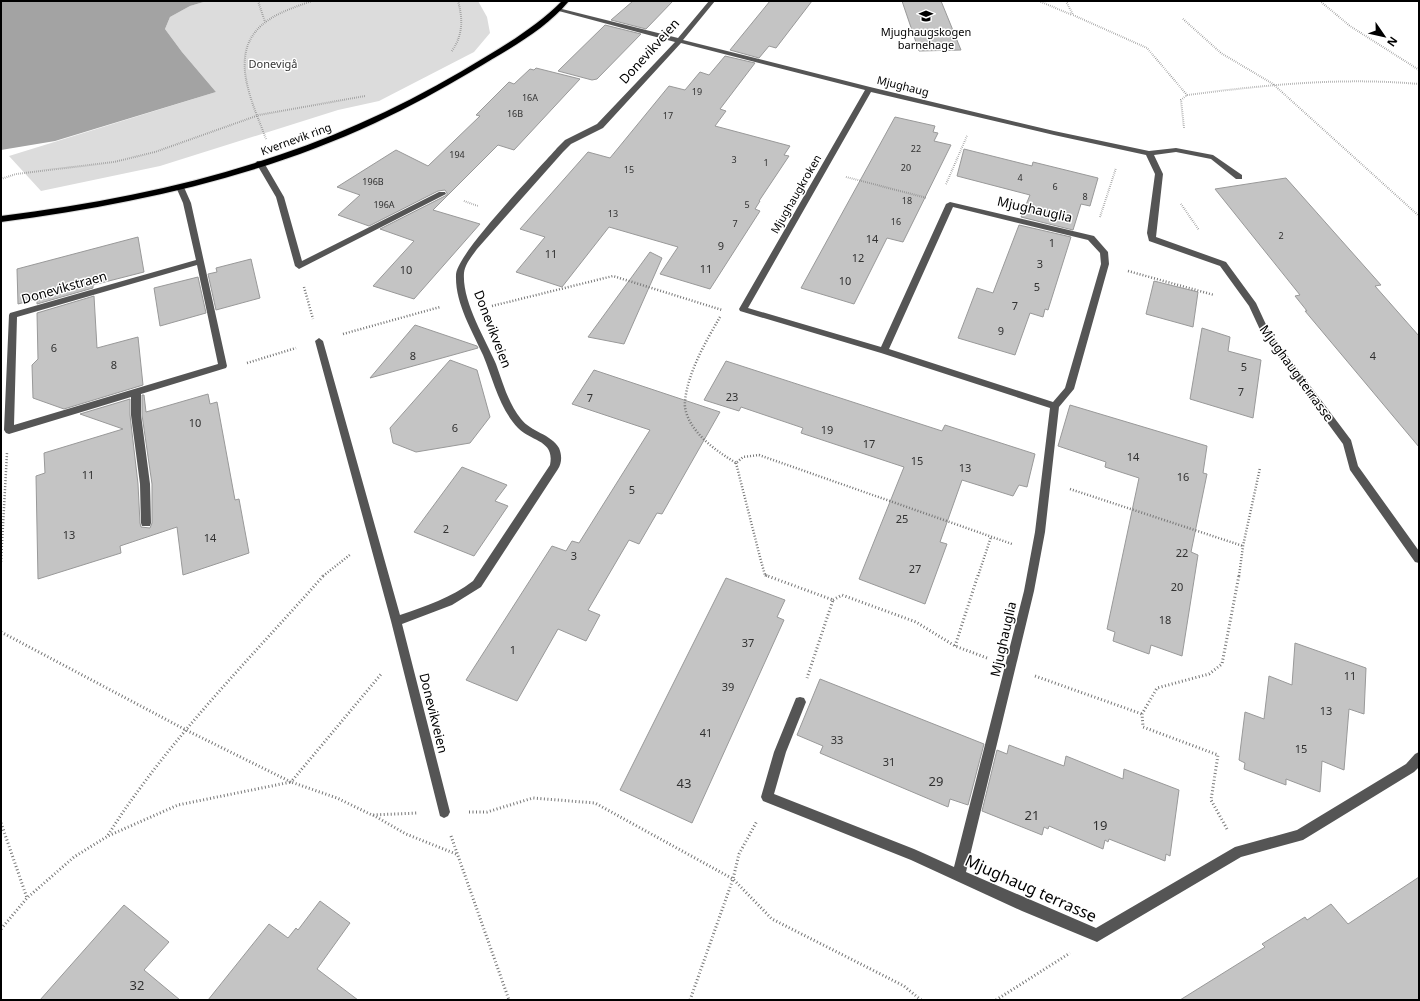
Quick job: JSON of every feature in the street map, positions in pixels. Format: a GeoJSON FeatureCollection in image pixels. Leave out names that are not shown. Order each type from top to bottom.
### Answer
{"type":"FeatureCollection","features":[{"type":"Feature","properties":{"kind":"main road","name":"Kvernevik ring"},"geometry":{"type":"LineString","coordinates":[[1,219],[99,205],[180,187],[260,163],[324,141],[420,98],[456,79],[511,45],[558,10],[566,1]]}},
{"type":"Feature","properties":{"kind":"street","name":"Donevikveien"},"geometry":{"type":"LineString","coordinates":[[396,620],[446,604],[464,595],[477,584],[555,466],[558,457],[555,450],[548,442],[520,425],[508,407],[470,312],[462,287],[460,274],[463,262],[560,150],[568,142],[600,126],[679,41],[712,1]]}},
{"type":"Feature","properties":{"kind":"street","name":"Mjughaug"},"geometry":{"type":"LineString","coordinates":[[558,10],[976,115],[1149,153],[1176,150],[1213,157],[1239,177]]}},
{"type":"Feature","properties":{"kind":"street","name":"Mjughaugkroken"},"geometry":{"type":"LineString","coordinates":[[869,89],[743,309],[884,351]]}},
{"type":"Feature","properties":{"kind":"street"},"geometry":{"type":"LineString","coordinates":[[1149,153],[1159,174]]}},
{"type":"Feature","properties":{"kind":"street"},"geometry":{"type":"LineString","coordinates":[[260,163],[280,197],[299,266],[442,194]]}},
{"type":"Feature","properties":{"kind":"street","name":"Mjughaug terrasse"},"geometry":{"type":"LineString","coordinates":[[1159,174],[1151,233],[1152,239],[1223,264],[1253,306],[1265,332],[1348,443],[1353,467],[1419,559]]}},
{"type":"Feature","properties":{"kind":"street"},"geometry":{"type":"LineString","coordinates":[[9,430],[223,366],[187,203],[180,187]]}},
{"type":"Feature","properties":{"kind":"street"},"geometry":{"type":"LineString","coordinates":[[950,204],[884,351],[1055,406],[1069,389],[1105,264],[1104,252],[1091,238]]}},
{"type":"Feature","properties":{"kind":"street","name":"Mjughauglia"},"geometry":{"type":"LineString","coordinates":[[950,204],[1091,238]]}},
{"type":"Feature","properties":{"kind":"street","name":"Donevikstraen"},"geometry":{"type":"LineString","coordinates":[[9,430],[13,315],[199,262]]}},
{"type":"Feature","properties":{"kind":"street","name":"Donevikveien"},"geometry":{"type":"LineString","coordinates":[[319,341],[396,620],[444,812]]}},
{"type":"Feature","properties":{"kind":"street"},"geometry":{"type":"LineString","coordinates":[[136,393],[136,415],[145,484],[146,523]]}},
{"type":"Feature","properties":{"kind":"street","name":"Mjughauglia"},"geometry":{"type":"LineString","coordinates":[[959,874],[969,828],[1012,668],[1037,552],[1043,516],[1055,406]]}},
{"type":"Feature","properties":{"kind":"street"},"geometry":{"type":"LineString","coordinates":[[767,797],[780,752],[800,702]]}},
{"type":"Feature","properties":{"kind":"street","name":"Mjughaug terrasse"},"geometry":{"type":"LineString","coordinates":[[767,797],[863,834],[959,874],[1027,906],[1097,935],[1239,851],[1299,836],[1410,768],[1419,758]]}},
{"type":"Feature","properties":{"kind":"path"},"geometry":{"type":"LineString","coordinates":[[258,1],[265,22]]}},
{"type":"Feature","properties":{"kind":"path"},"geometry":{"type":"LineString","coordinates":[[267,142],[248,90],[243,62],[248,42],[265,22],[312,1]]}},
{"type":"Feature","properties":{"kind":"path"},"geometry":{"type":"LineString","coordinates":[[450,54],[460,42],[463,27],[462,11],[458,1]]}},
{"type":"Feature","properties":{"kind":"path"},"geometry":{"type":"LineString","coordinates":[[1040,1],[1147,48],[1187,95]]}},
{"type":"Feature","properties":{"kind":"path"},"geometry":{"type":"LineString","coordinates":[[1066,1],[1073,15]]}},
{"type":"Feature","properties":{"kind":"path"},"geometry":{"type":"LineString","coordinates":[[1320,1],[1350,26],[1419,70]]}},
{"type":"Feature","properties":{"kind":"path"},"geometry":{"type":"LineString","coordinates":[[1183,19],[1220,52],[1273,84],[1419,216]]}},
{"type":"Feature","properties":{"kind":"path"},"geometry":{"type":"LineString","coordinates":[[1176,150],[1185,124],[1181,100],[1187,95],[1273,84],[1377,80],[1419,84]]}},
{"type":"Feature","properties":{"kind":"path"},"geometry":{"type":"LineString","coordinates":[[1,179],[16,174],[114,162],[155,152],[258,114],[350,100],[372,94]]}},
{"type":"Feature","properties":{"kind":"path"},"geometry":{"type":"LineString","coordinates":[[822,171],[950,204],[946,182],[976,115]]}},
{"type":"Feature","properties":{"kind":"path"},"geometry":{"type":"LineString","coordinates":[[1091,238],[1102,213],[1123,147]]}},
{"type":"Feature","properties":{"kind":"path"},"geometry":{"type":"LineString","coordinates":[[1159,174],[1207,241],[1215,260]]}},
{"type":"Feature","properties":{"kind":"path"},"geometry":{"type":"LineString","coordinates":[[442,194],[504,214]]}},
{"type":"Feature","properties":{"kind":"path"},"geometry":{"type":"LineString","coordinates":[[1105,264],[1253,306]]}},
{"type":"Feature","properties":{"kind":"path"},"geometry":{"type":"LineString","coordinates":[[299,266],[319,341]]}},
{"type":"Feature","properties":{"kind":"path"},"geometry":{"type":"LineString","coordinates":[[470,312],[613,276],[724,310],[704,343],[691,380],[685,405],[692,424],[701,437],[712,448],[736,463],[749,510],[754,542],[765,575],[833,600],[800,702]]}},
{"type":"Feature","properties":{"kind":"path"},"geometry":{"type":"LineString","coordinates":[[1,562],[9,430]]}},
{"type":"Feature","properties":{"kind":"path"},"geometry":{"type":"LineString","coordinates":[[736,463],[743,457],[759,456],[803,469],[991,537],[1037,552]]}},
{"type":"Feature","properties":{"kind":"path"},"geometry":{"type":"LineString","coordinates":[[1239,851],[1211,800],[1218,755],[1143,726],[1142,714],[1157,688],[1209,674],[1222,664],[1235,603],[1243,546],[1260,468]]}},
{"type":"Feature","properties":{"kind":"path"},"geometry":{"type":"LineString","coordinates":[[1046,482],[1243,546]]}},
{"type":"Feature","properties":{"kind":"path"},"geometry":{"type":"LineString","coordinates":[[955,646],[991,537]]}},
{"type":"Feature","properties":{"kind":"path"},"geometry":{"type":"LineString","coordinates":[[108,836],[127,805],[186,730],[327,572],[355,550],[374,540]]}},
{"type":"Feature","properties":{"kind":"path"},"geometry":{"type":"LineString","coordinates":[[1,632],[186,730],[292,782],[337,798],[406,834],[456,854]]}},
{"type":"Feature","properties":{"kind":"path"},"geometry":{"type":"LineString","coordinates":[[1,929],[27,898],[74,857],[108,836],[178,805],[292,782],[403,648]]}},
{"type":"Feature","properties":{"kind":"path"},"geometry":{"type":"LineString","coordinates":[[690,1000],[733,879],[740,854],[767,797]]}},
{"type":"Feature","properties":{"kind":"path"},"geometry":{"type":"LineString","coordinates":[[372,815],[487,812],[534,798],[595,803],[733,879],[772,919],[904,986],[921,1000]]}},
{"type":"Feature","properties":{"kind":"path"},"geometry":{"type":"LineString","coordinates":[[444,812],[456,854],[509,1000]]}},
{"type":"Feature","properties":{"kind":"path"},"geometry":{"type":"LineString","coordinates":[[1,823],[27,898]]}},
{"type":"Feature","properties":{"kind":"path"},"geometry":{"type":"LineString","coordinates":[[996,1000],[1097,935]]}},
{"type":"Feature","properties":{"kind":"green space","name":"Donevigå"},"geometry":{"type":"Polygon","coordinates":[[[207,1],[478,1],[487,17],[490,33],[474,52],[379,101],[338,110],[160,166],[41,191],[9,156],[216,92],[182,52],[165,29],[170,17],[190,6],[207,1]]]}},
{"type":"Feature","properties":{"kind":"shaded area"},"geometry":{"type":"Polygon","coordinates":[[[1,1],[207,1],[190,6],[170,17],[165,29],[182,52],[216,92],[55,141],[1,150],[1,1]]]}},
{"type":"Feature","properties":{"kind":"building"},"geometry":{"type":"Polygon","coordinates":[[[633,1],[673,1],[646,29],[611,20],[633,1]]]}},
{"type":"Feature","properties":{"kind":"building"},"geometry":{"type":"Polygon","coordinates":[[[770,1],[812,1],[776,48],[769,46],[759,58],[730,50],[770,1]]]}},
{"type":"Feature","properties":{"kind":"building"},"geometry":{"type":"Polygon","coordinates":[[[902,1],[941,1],[961,50],[919,51],[902,1]]]}},
{"type":"Feature","properties":{"kind":"building"},"geometry":{"type":"Polygon","coordinates":[[[605,25],[641,34],[597,79],[592,80],[558,71],[605,25]]]}},
{"type":"Feature","properties":{"kind":"building"},"geometry":{"type":"Polygon","coordinates":[[[725,56],[755,63],[720,109],[726,111],[715,126],[790,146],[784,155],[789,156],[755,209],[760,211],[710,289],[660,274],[678,247],[609,227],[562,287],[516,272],[545,237],[520,229],[588,152],[610,158],[669,86],[685,90],[700,72],[709,75],[725,56]]]}},
{"type":"Feature","properties":{"kind":"building"},"geometry":{"type":"Polygon","coordinates":[[[536,68],[580,79],[514,150],[498,145],[433,210],[480,224],[414,299],[373,286],[414,241],[380,229],[447,195],[447,193],[445,190],[438,191],[369,226],[338,215],[360,195],[337,187],[396,150],[428,166],[480,116],[476,115],[509,82],[514,84],[530,69],[534,70],[536,68]]]}},
{"type":"Feature","properties":{"kind":"building"},"geometry":{"type":"Polygon","coordinates":[[[895,117],[935,126],[933,132],[938,133],[934,141],[951,145],[903,242],[887,238],[854,304],[801,288],[895,117]]]}},
{"type":"Feature","properties":{"kind":"building"},"geometry":{"type":"Polygon","coordinates":[[[964,149],[1032,166],[1033,162],[1098,178],[1090,206],[1081,204],[1073,230],[1021,217],[1030,195],[957,176],[964,149]]]}},
{"type":"Feature","properties":{"kind":"building"},"geometry":{"type":"Polygon","coordinates":[[[1286,178],[1381,285],[1375,286],[1419,336],[1419,447],[1305,311],[1307,311],[1295,296],[1300,295],[1215,189],[1286,178]]]}},
{"type":"Feature","properties":{"kind":"building"},"geometry":{"type":"Polygon","coordinates":[[[1019,225],[1071,237],[1048,310],[1045,309],[1043,317],[1030,313],[1015,355],[958,338],[977,288],[993,293],[1019,225]]]}},
{"type":"Feature","properties":{"kind":"building"},"geometry":{"type":"Polygon","coordinates":[[[138,237],[144,272],[93,285],[93,288],[37,304],[37,299],[18,304],[17,269],[138,237]]]}},
{"type":"Feature","properties":{"kind":"building"},"geometry":{"type":"Polygon","coordinates":[[[650,252],[662,258],[624,344],[588,337],[650,252]]]}},
{"type":"Feature","properties":{"kind":"building"},"geometry":{"type":"Polygon","coordinates":[[[251,259],[260,298],[216,310],[208,274],[217,272],[216,268],[251,259]]]}},
{"type":"Feature","properties":{"kind":"building"},"geometry":{"type":"Polygon","coordinates":[[[198,277],[206,313],[160,326],[154,288],[198,277]]]}},
{"type":"Feature","properties":{"kind":"building"},"geometry":{"type":"Polygon","coordinates":[[[1154,281],[1198,292],[1193,327],[1146,314],[1154,281]]]}},
{"type":"Feature","properties":{"kind":"building"},"geometry":{"type":"Polygon","coordinates":[[[94,296],[97,348],[138,337],[143,385],[64,409],[33,398],[32,365],[38,359],[37,313],[94,296]]]}},
{"type":"Feature","properties":{"kind":"building"},"geometry":{"type":"Polygon","coordinates":[[[415,325],[477,346],[478,348],[370,378],[415,325]]]}},
{"type":"Feature","properties":{"kind":"building"},"geometry":{"type":"Polygon","coordinates":[[[1202,328],[1230,337],[1228,351],[1261,360],[1253,418],[1190,399],[1202,328]]]}},
{"type":"Feature","properties":{"kind":"building"},"geometry":{"type":"Polygon","coordinates":[[[450,360],[477,370],[490,417],[470,443],[416,452],[393,443],[390,428],[450,360]]]}},
{"type":"Feature","properties":{"kind":"building"},"geometry":{"type":"Polygon","coordinates":[[[726,361],[942,431],[945,425],[1035,454],[1027,487],[1019,485],[1013,496],[962,480],[940,542],[947,544],[925,604],[859,579],[904,467],[801,433],[803,428],[741,407],[739,411],[704,400],[726,361]]]}},
{"type":"Feature","properties":{"kind":"building"},"geometry":{"type":"Polygon","coordinates":[[[594,370],[720,412],[662,514],[657,513],[639,544],[629,540],[588,610],[600,615],[586,641],[558,629],[517,701],[466,680],[552,546],[566,551],[572,541],[579,543],[650,430],[572,404],[594,370]]]}},
{"type":"Feature","properties":{"kind":"building"},"geometry":{"type":"Polygon","coordinates":[[[208,394],[210,404],[217,402],[235,500],[239,499],[249,553],[183,575],[177,527],[120,546],[121,553],[38,579],[36,476],[45,473],[44,453],[123,429],[80,414],[130,399],[130,415],[138,484],[140,523],[141,527],[150,528],[152,523],[152,484],[142,415],[142,395],[144,395],[146,412],[208,394]]]}},
{"type":"Feature","properties":{"kind":"building"},"geometry":{"type":"Polygon","coordinates":[[[1070,405],[1207,446],[1203,473],[1207,474],[1191,552],[1198,555],[1182,656],[1151,645],[1149,654],[1113,641],[1115,632],[1107,629],[1139,478],[1105,467],[1106,462],[1058,446],[1070,405]]]}},
{"type":"Feature","properties":{"kind":"building"},"geometry":{"type":"Polygon","coordinates":[[[462,467],[507,485],[495,501],[508,506],[474,556],[414,532],[462,467]]]}},
{"type":"Feature","properties":{"kind":"building"},"geometry":{"type":"Polygon","coordinates":[[[726,578],[785,600],[777,617],[784,620],[692,823],[620,790],[726,578]]]}},
{"type":"Feature","properties":{"kind":"building"},"geometry":{"type":"Polygon","coordinates":[[[1295,643],[1366,668],[1364,714],[1349,709],[1344,770],[1322,761],[1320,792],[1286,779],[1286,785],[1244,769],[1245,763],[1239,760],[1245,712],[1264,719],[1269,676],[1292,685],[1295,643]]]}},
{"type":"Feature","properties":{"kind":"building"},"geometry":{"type":"Polygon","coordinates":[[[820,679],[984,744],[968,805],[950,799],[948,807],[820,753],[823,746],[797,735],[820,679]]]}},
{"type":"Feature","properties":{"kind":"building"},"geometry":{"type":"Polygon","coordinates":[[[1009,745],[1064,766],[1066,756],[1123,779],[1124,769],[1179,790],[1170,856],[1166,854],[1165,861],[1109,839],[1108,842],[1105,840],[1103,849],[1049,826],[1048,829],[1044,827],[1042,835],[982,811],[997,750],[1007,754],[1009,745]]]}},
{"type":"Feature","properties":{"kind":"building"},"geometry":{"type":"Polygon","coordinates":[[[1419,877],[1419,1000],[1180,1000],[1265,947],[1262,944],[1305,917],[1307,920],[1331,904],[1348,924],[1419,877]]]}},
{"type":"Feature","properties":{"kind":"building"},"geometry":{"type":"Polygon","coordinates":[[[320,901],[350,923],[317,969],[358,1000],[208,1000],[269,924],[288,938],[296,928],[298,930],[320,901]]]}},
{"type":"Feature","properties":{"kind":"building"},"geometry":{"type":"Polygon","coordinates":[[[124,905],[169,942],[144,970],[180,1000],[40,1000],[124,905]]]}},
{"type":"Feature","properties":{"kind":"place","name":"Mjughaugskogen barnehage"},"geometry":{"type":"Point","coordinates":[926,16]}}]}
